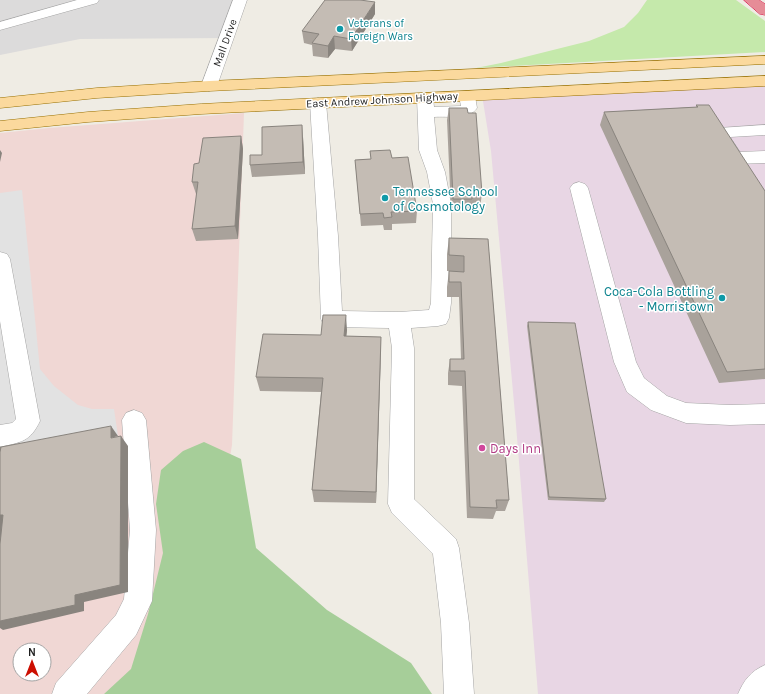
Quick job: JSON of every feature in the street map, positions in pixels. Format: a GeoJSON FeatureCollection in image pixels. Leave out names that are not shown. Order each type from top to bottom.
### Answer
{"type":"FeatureCollection","features":[{"type":"Feature","properties":{"kind":"highway"},"geometry":{"type":"LineString","coordinates":[[751,0],[765,11]]}},
{"type":"Feature","properties":{"kind":"main road","name":"East Andrew Johnson Highway"},"geometry":{"type":"LineString","coordinates":[[0,103],[97,93],[209,86],[765,60]]}},
{"type":"Feature","properties":{"kind":"main road","name":"East Andrew Johnson Highway"},"geometry":{"type":"LineString","coordinates":[[467,96],[765,82]]}},
{"type":"Feature","properties":{"kind":"main road"},"geometry":{"type":"LineString","coordinates":[[201,109],[209,86]]}},
{"type":"Feature","properties":{"kind":"main road","name":"East Andrew Johnson Highway"},"geometry":{"type":"LineString","coordinates":[[0,126],[88,117],[318,103],[425,105]]}},
{"type":"Feature","properties":{"kind":"street"},"geometry":{"type":"LineString","coordinates":[[0,26],[92,0]]}},
{"type":"Feature","properties":{"kind":"street","name":"Mall Drive"},"geometry":{"type":"LineString","coordinates":[[209,86],[240,0]]}},
{"type":"Feature","properties":{"kind":"street"},"geometry":{"type":"LineString","coordinates":[[318,103],[328,236],[332,319],[400,320],[438,318],[441,304],[442,204],[436,172],[428,150],[425,105],[465,111],[469,108],[467,96]]}},
{"type":"Feature","properties":{"kind":"street"},"geometry":{"type":"LineString","coordinates":[[765,130],[719,133],[735,158],[765,157]]}},
{"type":"Feature","properties":{"kind":"street"},"geometry":{"type":"LineString","coordinates":[[579,188],[625,362],[635,385],[659,403],[686,413],[730,415],[765,414]]}},
{"type":"Feature","properties":{"kind":"street"},"geometry":{"type":"LineString","coordinates":[[0,259],[28,421],[25,428],[18,432],[0,436]]}},
{"type":"Feature","properties":{"kind":"street"},"geometry":{"type":"LineString","coordinates":[[400,320],[403,348],[400,504],[446,548],[455,623],[459,694]]}},
{"type":"Feature","properties":{"kind":"street"},"geometry":{"type":"LineString","coordinates":[[67,694],[126,625],[138,601],[143,530],[134,420]]}},
{"type":"Feature","properties":{"kind":"street"},"geometry":{"type":"LineString","coordinates":[[753,694],[765,680]]}},
{"type":"Feature","properties":{"kind":"shaded area"},"geometry":{"type":"Polygon","coordinates":[[[0,0],[240,0],[227,38],[80,39],[0,55],[0,0]]]}},
{"type":"Feature","properties":{"kind":"shaded area","name":"Coca-Cola Bottling - Morristown"},"geometry":{"type":"Polygon","coordinates":[[[765,81],[765,680],[753,694],[538,694],[516,425],[491,151],[482,95],[765,81]]]}},
{"type":"Feature","properties":{"kind":"shaded area"},"geometry":{"type":"Polygon","coordinates":[[[244,113],[232,445],[190,694],[0,694],[0,133],[244,113]]]}},
{"type":"Feature","properties":{"kind":"shaded area"},"geometry":{"type":"Polygon","coordinates":[[[22,190],[40,369],[54,386],[78,405],[92,409],[114,409],[118,436],[0,459],[0,193],[22,190]]]}},
{"type":"Feature","properties":{"kind":"green space"},"geometry":{"type":"Polygon","coordinates":[[[647,0],[736,0],[765,21],[765,52],[476,68],[589,41],[624,27],[638,13],[647,0]]]}},
{"type":"Feature","properties":{"kind":"green space"},"geometry":{"type":"Polygon","coordinates":[[[204,442],[241,459],[256,548],[327,610],[411,663],[432,694],[104,694],[131,669],[148,614],[163,553],[156,504],[161,470],[183,451],[204,442]]]}},
{"type":"Feature","properties":{"kind":"building","name":"Veterans of Foreign Wars"},"geometry":{"type":"Polygon","coordinates":[[[325,0],[360,0],[375,2],[351,39],[334,36],[328,46],[312,43],[319,34],[302,31],[325,0]]]}},
{"type":"Feature","properties":{"kind":"building","name":"Coca-Cola Bottling - Morristown"},"geometry":{"type":"Polygon","coordinates":[[[696,105],[709,105],[765,191],[765,369],[727,372],[604,112],[698,107],[696,105]]]}},
{"type":"Feature","properties":{"kind":"building"},"geometry":{"type":"Polygon","coordinates":[[[449,108],[467,108],[468,113],[476,113],[482,194],[472,194],[472,199],[453,199],[449,108]]]}},
{"type":"Feature","properties":{"kind":"building"},"geometry":{"type":"Polygon","coordinates":[[[302,125],[303,162],[250,165],[250,155],[262,155],[262,127],[302,125]]]}},
{"type":"Feature","properties":{"kind":"building"},"geometry":{"type":"Polygon","coordinates":[[[241,136],[235,226],[192,229],[198,182],[192,182],[194,164],[199,163],[203,138],[241,136]]]}},
{"type":"Feature","properties":{"kind":"building","name":"Tennessee School of Cosmotology"},"geometry":{"type":"Polygon","coordinates":[[[390,150],[392,158],[408,157],[417,211],[391,212],[392,217],[384,218],[383,213],[360,214],[355,160],[371,159],[370,151],[390,150]]]}},
{"type":"Feature","properties":{"kind":"building","name":"Days Inn"},"geometry":{"type":"Polygon","coordinates":[[[449,238],[488,239],[509,500],[496,500],[497,508],[470,507],[465,371],[450,371],[450,359],[464,359],[461,282],[449,282],[449,271],[464,272],[464,256],[449,255],[449,238]]]}},
{"type":"Feature","properties":{"kind":"building"},"geometry":{"type":"Polygon","coordinates":[[[323,315],[346,315],[344,336],[381,337],[376,492],[312,490],[323,378],[256,377],[263,334],[321,335],[323,315]]]}},
{"type":"Feature","properties":{"kind":"building"},"geometry":{"type":"Polygon","coordinates":[[[528,322],[575,323],[606,499],[549,497],[528,322]]]}},
{"type":"Feature","properties":{"kind":"building"},"geometry":{"type":"Polygon","coordinates":[[[111,426],[111,438],[121,436],[120,585],[75,595],[75,605],[0,621],[0,544],[3,515],[0,515],[1,447],[111,426]]]}},
{"type":"Feature","properties":{"kind":"place","name":"Veterans of Foreign Wars"},"geometry":{"type":"Point","coordinates":[340,29]}},
{"type":"Feature","properties":{"kind":"place","name":"Tennessee School of Cosmotology"},"geometry":{"type":"Point","coordinates":[385,198]}},
{"type":"Feature","properties":{"kind":"place","name":"Coca-Cola Bottling - Morristown"},"geometry":{"type":"Point","coordinates":[722,298]}},
{"type":"Feature","properties":{"kind":"place","name":"Days Inn"},"geometry":{"type":"Point","coordinates":[482,448]}}]}
